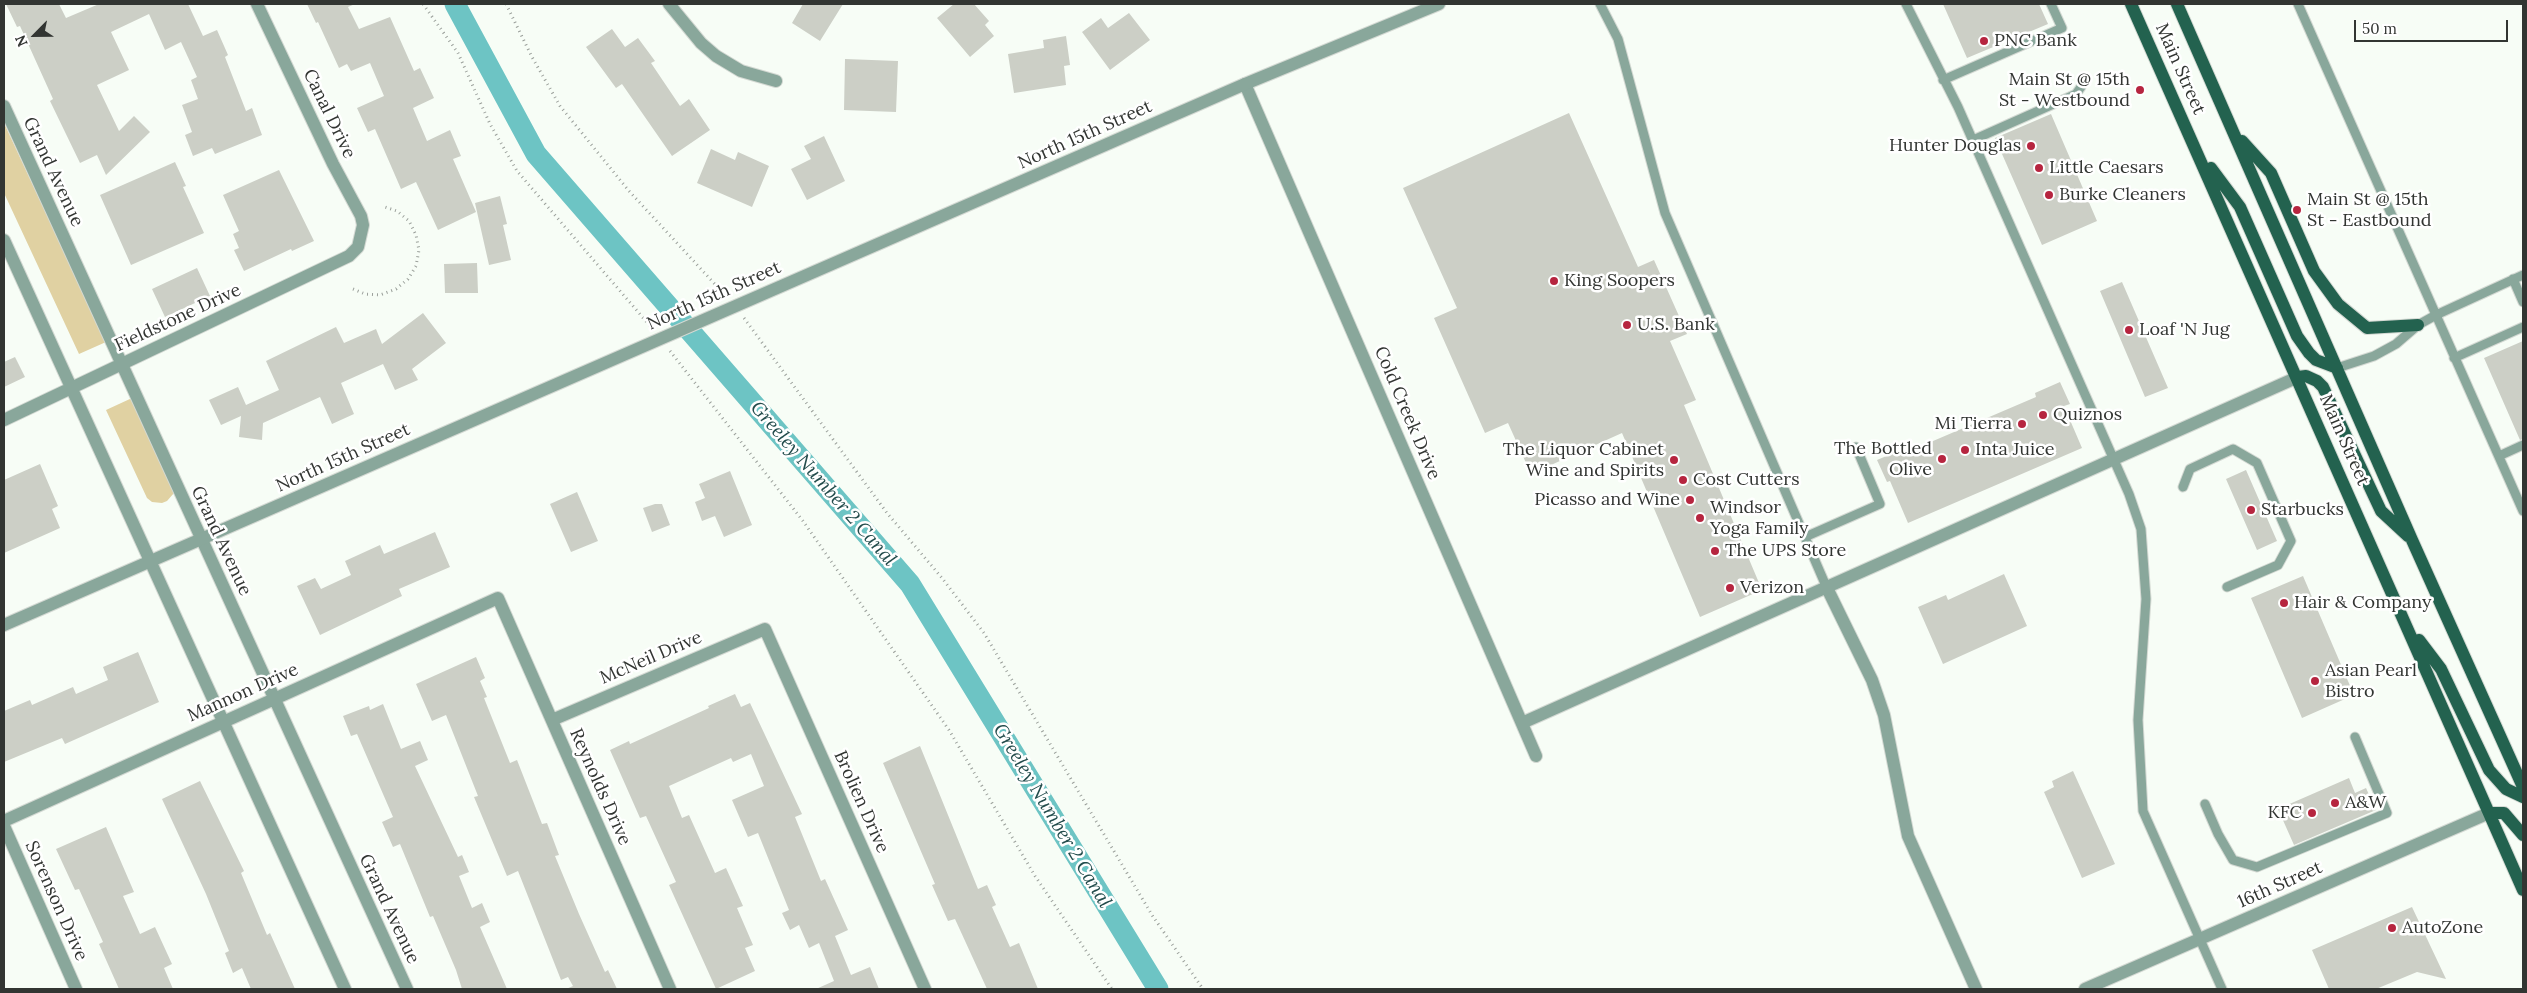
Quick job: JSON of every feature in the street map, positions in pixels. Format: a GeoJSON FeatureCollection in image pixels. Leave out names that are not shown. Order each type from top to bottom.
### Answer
{"type":"FeatureCollection","features":[{"type":"Feature","properties":{"kind":"main road","name":"Main Street"},"geometry":{"type":"LineString","coordinates":[[2132,4],[2523,890]]}},
{"type":"Feature","properties":{"kind":"main road","name":"Main Street"},"geometry":{"type":"LineString","coordinates":[[2177,4],[2412,540],[2523,787]]}},
{"type":"Feature","properties":{"kind":"main road"},"geometry":{"type":"LineString","coordinates":[[2234,132],[2271,173],[2314,271],[2338,304],[2367,328],[2418,325]]}},
{"type":"Feature","properties":{"kind":"main road"},"geometry":{"type":"LineString","coordinates":[[2198,150],[2240,207],[2301,342],[2316,360],[2337,368]]}},
{"type":"Feature","properties":{"kind":"main road"},"geometry":{"type":"LineString","coordinates":[[2298,377],[2306,376],[2317,380],[2323,387],[2381,510],[2412,540]]}},
{"type":"Feature","properties":{"kind":"main road"},"geometry":{"type":"LineString","coordinates":[[2406,624],[2441,669],[2488,770],[2506,789],[2523,797]]}},
{"type":"Feature","properties":{"kind":"main road"},"geometry":{"type":"LineString","coordinates":[[2489,813],[2504,812],[2523,836]]}},
{"type":"Feature","properties":{"kind":"street","name":"Canal Drive"},"geometry":{"type":"LineString","coordinates":[[257,4],[333,164],[361,216],[361,241]]}},
{"type":"Feature","properties":{"kind":"street"},"geometry":{"type":"LineString","coordinates":[[669,4],[702,43],[716,56],[741,71],[776,81]]}},
{"type":"Feature","properties":{"kind":"street","name":"North 15th Street"},"geometry":{"type":"LineString","coordinates":[[4,625],[1245,84],[1439,4]]}},
{"type":"Feature","properties":{"kind":"street","name":"Cold Creek Drive"},"geometry":{"type":"LineString","coordinates":[[1245,84],[1536,756]]}},
{"type":"Feature","properties":{"kind":"street","name":"Grand Avenue"},"geometry":{"type":"LineString","coordinates":[[4,106],[407,989]]}},
{"type":"Feature","properties":{"kind":"street"},"geometry":{"type":"LineString","coordinates":[[4,240],[345,989]]}},
{"type":"Feature","properties":{"kind":"street","name":"Fieldstone Drive"},"geometry":{"type":"LineString","coordinates":[[4,420],[349,256],[361,241]]}},
{"type":"Feature","properties":{"kind":"street"},"geometry":{"type":"LineString","coordinates":[[1522,723],[2298,377]]}},
{"type":"Feature","properties":{"kind":"street"},"geometry":{"type":"LineString","coordinates":[[1826,586],[1872,680],[1884,715],[1908,836],[1976,989]]}},
{"type":"Feature","properties":{"kind":"street","name":"Mannon Drive"},"geometry":{"type":"LineString","coordinates":[[4,821],[223,720],[498,598]]}},
{"type":"Feature","properties":{"kind":"street","name":"Reynolds Drive"},"geometry":{"type":"LineString","coordinates":[[498,598],[670,989]]}},
{"type":"Feature","properties":{"kind":"street","name":"McNeil Drive"},"geometry":{"type":"LineString","coordinates":[[552,720],[765,628]]}},
{"type":"Feature","properties":{"kind":"street","name":"Brolien Drive"},"geometry":{"type":"LineString","coordinates":[[765,628],[926,989]]}},
{"type":"Feature","properties":{"kind":"street","name":"16th Street"},"geometry":{"type":"LineString","coordinates":[[2085,989],[2489,813]]}},
{"type":"Feature","properties":{"kind":"street","name":"Sorenson Drive"},"geometry":{"type":"LineString","coordinates":[[4,826],[76,989]]}},
{"type":"Feature","properties":{"kind":"lane"},"geometry":{"type":"LineString","coordinates":[[1600,4],[1618,39],[1665,213],[1826,586]]}},
{"type":"Feature","properties":{"kind":"lane"},"geometry":{"type":"LineString","coordinates":[[1906,4],[1973,140],[2114,459],[2141,529],[2146,598],[2138,720],[2142,811],[2222,989]]}},
{"type":"Feature","properties":{"kind":"lane"},"geometry":{"type":"LineString","coordinates":[[1943,80],[2062,28],[2051,4]]}},
{"type":"Feature","properties":{"kind":"lane"},"geometry":{"type":"LineString","coordinates":[[2298,4],[2454,358],[2499,456],[2520,493],[2523,511]]}},
{"type":"Feature","properties":{"kind":"lane"},"geometry":{"type":"LineString","coordinates":[[1973,140],[2076,94],[2081,87],[2083,77]]}},
{"type":"Feature","properties":{"kind":"lane"},"geometry":{"type":"LineString","coordinates":[[2337,368],[2374,356],[2396,344],[2418,325],[2436,315],[2523,275]]}},
{"type":"Feature","properties":{"kind":"lane"},"geometry":{"type":"LineString","coordinates":[[2513,279],[2523,302]]}},
{"type":"Feature","properties":{"kind":"lane"},"geometry":{"type":"LineString","coordinates":[[2454,358],[2523,327]]}},
{"type":"Feature","properties":{"kind":"lane"},"geometry":{"type":"LineString","coordinates":[[2499,456],[2523,445]]}},
{"type":"Feature","properties":{"kind":"lane"},"geometry":{"type":"LineString","coordinates":[[1805,537],[1880,504],[1856,447]]}},
{"type":"Feature","properties":{"kind":"lane"},"geometry":{"type":"LineString","coordinates":[[2183,487],[2190,468],[2233,449],[2257,463],[2291,541],[2278,564],[2227,587]]}},
{"type":"Feature","properties":{"kind":"lane"},"geometry":{"type":"LineString","coordinates":[[2205,804],[2218,834],[2233,860],[2257,867],[2387,813],[2355,737]]}},
{"type":"Feature","properties":{"kind":"path"},"geometry":{"type":"LineString","coordinates":[[423,4],[458,53],[490,124],[517,171],[662,338],[803,521],[949,730],[1035,876],[1112,989]]}},
{"type":"Feature","properties":{"kind":"path"},"geometry":{"type":"LineString","coordinates":[[506,4],[532,58],[560,106],[729,309],[887,513],[942,578],[984,633],[1152,915],[1203,989]]}},
{"type":"Feature","properties":{"kind":"path"},"geometry":{"type":"LineString","coordinates":[[353,289],[365,294],[380,295],[396,289],[408,279],[416,266],[419,250],[416,235],[408,222],[397,211],[382,206]]}},
{"type":"Feature","properties":{"kind":"shaded area"},"geometry":{"type":"Polygon","coordinates":[[[4,123],[106,342],[79,354],[4,193],[4,123]]]}},
{"type":"Feature","properties":{"kind":"shaded area"},"geometry":{"type":"Polygon","coordinates":[[[132,398],[174,493],[167,501],[162,503],[152,502],[147,498],[106,410],[132,398]]]}},
{"type":"Feature","properties":{"kind":"building"},"geometry":{"type":"Polygon","coordinates":[[[6,4],[59,4],[66,18],[99,4],[188,4],[203,36],[217,30],[228,55],[225,57],[246,111],[252,108],[262,135],[215,154],[212,148],[193,156],[185,135],[192,132],[182,105],[198,99],[191,80],[197,77],[181,42],[165,50],[149,14],[111,32],[129,70],[97,85],[119,131],[134,116],[150,132],[106,175],[97,155],[80,163],[50,101],[53,99],[20,26],[17,27],[6,4]]]}},
{"type":"Feature","properties":{"kind":"building"},"geometry":{"type":"Polygon","coordinates":[[[307,4],[355,4],[348,7],[359,29],[390,17],[414,71],[420,68],[434,98],[413,108],[427,141],[450,130],[461,156],[453,159],[476,212],[438,230],[416,182],[401,189],[375,129],[368,132],[357,108],[384,96],[370,63],[351,71],[347,64],[339,68],[318,22],[316,23],[307,4]]]}},
{"type":"Feature","properties":{"kind":"building"},"geometry":{"type":"Polygon","coordinates":[[[803,4],[843,4],[820,41],[792,23],[803,4]]]}},
{"type":"Feature","properties":{"kind":"building"},"geometry":{"type":"Polygon","coordinates":[[[954,4],[974,4],[989,21],[985,25],[994,36],[970,57],[937,18],[954,4]]]}},
{"type":"Feature","properties":{"kind":"building","name":"PNC Bank"},"geometry":{"type":"Polygon","coordinates":[[[1943,4],[2039,4],[2048,24],[1967,58],[1943,4]]]}},
{"type":"Feature","properties":{"kind":"building"},"geometry":{"type":"Polygon","coordinates":[[[1129,13],[1150,40],[1110,70],[1082,32],[1101,18],[1108,28],[1129,13]]]}},
{"type":"Feature","properties":{"kind":"building"},"geometry":{"type":"Polygon","coordinates":[[[612,29],[625,47],[638,38],[655,61],[651,63],[680,106],[689,99],[710,130],[672,156],[622,84],[616,88],[586,47],[612,29]]]}},
{"type":"Feature","properties":{"kind":"building"},"geometry":{"type":"Polygon","coordinates":[[[1066,36],[1070,65],[1064,66],[1066,85],[1014,93],[1008,54],[1044,48],[1043,40],[1066,36]]]}},
{"type":"Feature","properties":{"kind":"building"},"geometry":{"type":"Polygon","coordinates":[[[845,59],[898,61],[896,112],[844,110],[845,59]]]}},
{"type":"Feature","properties":{"kind":"building","name":"King Soopers"},"geometry":{"type":"Polygon","coordinates":[[[1569,113],[1638,267],[1654,260],[1687,334],[1670,341],[1696,400],[1684,405],[1762,590],[1700,617],[1622,433],[1531,474],[1508,423],[1485,433],[1434,318],[1457,308],[1403,188],[1569,113]]]}},
{"type":"Feature","properties":{"kind":"building"},"geometry":{"type":"Polygon","coordinates":[[[2051,114],[2097,221],[2042,245],[1995,138],[2051,114]]]}},
{"type":"Feature","properties":{"kind":"building"},"geometry":{"type":"Polygon","coordinates":[[[824,136],[845,181],[807,200],[791,169],[811,159],[804,146],[824,136]]]}},
{"type":"Feature","properties":{"kind":"building"},"geometry":{"type":"Polygon","coordinates":[[[711,149],[735,160],[738,152],[769,166],[752,207],[697,183],[711,149]]]}},
{"type":"Feature","properties":{"kind":"building"},"geometry":{"type":"Polygon","coordinates":[[[175,162],[186,186],[183,187],[204,233],[131,265],[100,195],[175,162]]]}},
{"type":"Feature","properties":{"kind":"building"},"geometry":{"type":"Polygon","coordinates":[[[279,170],[314,241],[292,251],[291,249],[244,271],[234,250],[239,248],[233,234],[239,231],[223,195],[279,170]]]}},
{"type":"Feature","properties":{"kind":"building"},"geometry":{"type":"Polygon","coordinates":[[[500,196],[507,224],[503,225],[511,260],[489,265],[475,203],[500,196]]]}},
{"type":"Feature","properties":{"kind":"building"},"geometry":{"type":"Polygon","coordinates":[[[477,263],[478,293],[445,293],[444,264],[477,263]]]}},
{"type":"Feature","properties":{"kind":"building"},"geometry":{"type":"Polygon","coordinates":[[[197,268],[210,296],[165,317],[152,289],[197,268]]]}},
{"type":"Feature","properties":{"kind":"building"},"geometry":{"type":"Polygon","coordinates":[[[2122,282],[2168,388],[2145,397],[2100,291],[2122,282]]]}},
{"type":"Feature","properties":{"kind":"building"},"geometry":{"type":"Polygon","coordinates":[[[423,313],[446,343],[412,369],[418,380],[395,390],[383,364],[341,383],[354,414],[332,424],[320,397],[263,423],[262,440],[239,437],[241,416],[221,425],[209,400],[238,387],[246,405],[279,390],[266,361],[336,327],[344,343],[376,329],[382,344],[423,313]]]}},
{"type":"Feature","properties":{"kind":"building"},"geometry":{"type":"Polygon","coordinates":[[[2523,341],[2523,439],[2520,440],[2484,358],[2523,341]]]}},
{"type":"Feature","properties":{"kind":"building"},"geometry":{"type":"Polygon","coordinates":[[[15,357],[25,377],[4,387],[4,362],[15,357]]]}},
{"type":"Feature","properties":{"kind":"building"},"geometry":{"type":"Polygon","coordinates":[[[2060,382],[2070,404],[2064,406],[2082,448],[1908,523],[1890,481],[1887,482],[1877,460],[1903,449],[1905,453],[2036,397],[2035,393],[2060,382]]]}},
{"type":"Feature","properties":{"kind":"building"},"geometry":{"type":"Polygon","coordinates":[[[40,464],[58,506],[52,509],[60,528],[4,553],[4,480],[40,464]]]}},
{"type":"Feature","properties":{"kind":"building","name":"Starbucks"},"geometry":{"type":"Polygon","coordinates":[[[2246,470],[2277,541],[2257,550],[2226,479],[2246,470]]]}},
{"type":"Feature","properties":{"kind":"building"},"geometry":{"type":"Polygon","coordinates":[[[730,471],[752,525],[724,537],[715,516],[702,521],[695,502],[705,498],[699,484],[730,471]]]}},
{"type":"Feature","properties":{"kind":"building"},"geometry":{"type":"Polygon","coordinates":[[[577,492],[598,541],[571,552],[550,504],[577,492]]]}},
{"type":"Feature","properties":{"kind":"building"},"geometry":{"type":"Polygon","coordinates":[[[662,504],[670,525],[652,532],[643,508],[662,504]]]}},
{"type":"Feature","properties":{"kind":"building"},"geometry":{"type":"Polygon","coordinates":[[[435,532],[450,567],[399,589],[402,596],[320,635],[297,586],[315,578],[321,589],[351,575],[345,561],[380,545],[384,554],[435,532]]]}},
{"type":"Feature","properties":{"kind":"building"},"geometry":{"type":"Polygon","coordinates":[[[2004,574],[2027,626],[1943,664],[1918,607],[1946,595],[1948,600],[2004,574]]]}},
{"type":"Feature","properties":{"kind":"building"},"geometry":{"type":"Polygon","coordinates":[[[2303,576],[2354,695],[2302,718],[2251,598],[2303,576]]]}},
{"type":"Feature","properties":{"kind":"building"},"geometry":{"type":"Polygon","coordinates":[[[138,652],[159,702],[65,744],[62,738],[4,762],[4,711],[30,700],[32,705],[73,687],[76,694],[108,680],[103,667],[138,652]]]}},
{"type":"Feature","properties":{"kind":"building"},"geometry":{"type":"Polygon","coordinates":[[[476,657],[485,678],[480,681],[487,697],[484,698],[510,763],[517,760],[542,824],[547,823],[559,855],[555,856],[579,914],[605,972],[608,970],[617,989],[566,989],[573,986],[568,977],[561,980],[518,871],[507,876],[474,797],[478,796],[446,715],[432,721],[416,684],[476,657]]]}},
{"type":"Feature","properties":{"kind":"building"},"geometry":{"type":"Polygon","coordinates":[[[735,694],[741,707],[750,703],[802,814],[795,817],[821,881],[825,879],[848,930],[835,936],[851,975],[870,967],[879,989],[816,989],[834,981],[819,943],[809,948],[799,925],[790,930],[782,913],[789,910],[758,833],[748,837],[732,800],[764,786],[751,754],[733,762],[731,758],[669,786],[682,818],[689,815],[715,873],[726,868],[743,906],[737,908],[753,945],[745,948],[755,971],[716,989],[669,885],[676,882],[646,816],[640,818],[610,750],[629,741],[630,744],[735,694]]]}},
{"type":"Feature","properties":{"kind":"building"},"geometry":{"type":"Polygon","coordinates":[[[383,704],[401,749],[420,741],[428,760],[415,766],[458,857],[462,855],[469,872],[459,876],[472,908],[482,903],[490,922],[480,927],[507,989],[462,989],[433,916],[430,917],[400,844],[393,847],[382,822],[393,817],[357,734],[351,736],[343,716],[369,706],[370,710],[383,704]]]}},
{"type":"Feature","properties":{"kind":"building"},"geometry":{"type":"Polygon","coordinates":[[[920,746],[978,889],[987,885],[996,905],[992,907],[1010,947],[1019,943],[1038,989],[987,989],[955,919],[948,921],[932,885],[935,884],[883,763],[920,746]]]}},
{"type":"Feature","properties":{"kind":"building"},"geometry":{"type":"Polygon","coordinates":[[[2073,771],[2115,864],[2082,878],[2044,792],[2054,787],[2052,781],[2073,771]]]}},
{"type":"Feature","properties":{"kind":"building"},"geometry":{"type":"Polygon","coordinates":[[[2349,778],[2355,793],[2366,788],[2376,810],[2294,845],[2278,809],[2349,778]]]}},
{"type":"Feature","properties":{"kind":"building"},"geometry":{"type":"Polygon","coordinates":[[[200,781],[244,871],[241,873],[267,935],[270,933],[295,989],[251,989],[242,968],[233,973],[225,953],[229,951],[206,894],[162,799],[200,781]]]}},
{"type":"Feature","properties":{"kind":"building"},"geometry":{"type":"Polygon","coordinates":[[[106,827],[134,892],[123,896],[140,934],[155,927],[172,964],[164,968],[173,989],[119,989],[99,944],[103,942],[79,889],[75,890],[56,849],[106,827]]]}},
{"type":"Feature","properties":{"kind":"building","name":"AutoZone"},"geometry":{"type":"Polygon","coordinates":[[[2412,907],[2446,979],[2417,972],[2376,989],[2329,989],[2312,950],[2412,907]]]}},
{"type":"Feature","properties":{"kind":"waterway","name":"Greeley Number 2 Canal"},"geometry":{"type":"LineString","coordinates":[[455,4],[536,154],[910,584],[1158,989]]}},
{"type":"Feature","properties":{"kind":"place","name":"PNC Bank"},"geometry":{"type":"Point","coordinates":[1984,41]}},
{"type":"Feature","properties":{"kind":"place","name":"Main St @ 15th St - Westbound"},"geometry":{"type":"Point","coordinates":[2140,90]}},
{"type":"Feature","properties":{"kind":"place","name":"Hunter Douglas"},"geometry":{"type":"Point","coordinates":[2031,146]}},
{"type":"Feature","properties":{"kind":"place","name":"Little Caesars"},"geometry":{"type":"Point","coordinates":[2039,168]}},
{"type":"Feature","properties":{"kind":"place","name":"Burke Cleaners"},"geometry":{"type":"Point","coordinates":[2049,195]}},
{"type":"Feature","properties":{"kind":"place","name":"Main St @ 15th St - Eastbound"},"geometry":{"type":"Point","coordinates":[2297,210]}},
{"type":"Feature","properties":{"kind":"place","name":"King Soopers"},"geometry":{"type":"Point","coordinates":[1554,281]}},
{"type":"Feature","properties":{"kind":"place","name":"U.S. Bank"},"geometry":{"type":"Point","coordinates":[1627,325]}},
{"type":"Feature","properties":{"kind":"place","name":"Loaf 'N Jug"},"geometry":{"type":"Point","coordinates":[2129,330]}},
{"type":"Feature","properties":{"kind":"place","name":"Quiznos"},"geometry":{"type":"Point","coordinates":[2043,415]}},
{"type":"Feature","properties":{"kind":"place","name":"Mi Tierra"},"geometry":{"type":"Point","coordinates":[2022,424]}},
{"type":"Feature","properties":{"kind":"place","name":"Inta Juice"},"geometry":{"type":"Point","coordinates":[1965,450]}},
{"type":"Feature","properties":{"kind":"place","name":"The Bottled Olive"},"geometry":{"type":"Point","coordinates":[1942,459]}},
{"type":"Feature","properties":{"kind":"place","name":"The Liquor Cabinet Wine and Spirits"},"geometry":{"type":"Point","coordinates":[1674,460]}},
{"type":"Feature","properties":{"kind":"place","name":"Cost Cutters"},"geometry":{"type":"Point","coordinates":[1683,480]}},
{"type":"Feature","properties":{"kind":"place","name":"Picasso and Wine"},"geometry":{"type":"Point","coordinates":[1690,500]}},
{"type":"Feature","properties":{"kind":"place","name":"Starbucks"},"geometry":{"type":"Point","coordinates":[2251,510]}},
{"type":"Feature","properties":{"kind":"place","name":"Windsor Yoga Family"},"geometry":{"type":"Point","coordinates":[1700,518]}},
{"type":"Feature","properties":{"kind":"place","name":"The UPS Store"},"geometry":{"type":"Point","coordinates":[1715,551]}},
{"type":"Feature","properties":{"kind":"place","name":"Verizon"},"geometry":{"type":"Point","coordinates":[1730,588]}},
{"type":"Feature","properties":{"kind":"place","name":"Hair & Company"},"geometry":{"type":"Point","coordinates":[2284,603]}},
{"type":"Feature","properties":{"kind":"place","name":"Asian Pearl Bistro"},"geometry":{"type":"Point","coordinates":[2315,681]}},
{"type":"Feature","properties":{"kind":"place","name":"A&W"},"geometry":{"type":"Point","coordinates":[2335,803]}},
{"type":"Feature","properties":{"kind":"place","name":"KFC"},"geometry":{"type":"Point","coordinates":[2312,813]}},
{"type":"Feature","properties":{"kind":"place","name":"AutoZone"},"geometry":{"type":"Point","coordinates":[2392,928]}}]}
